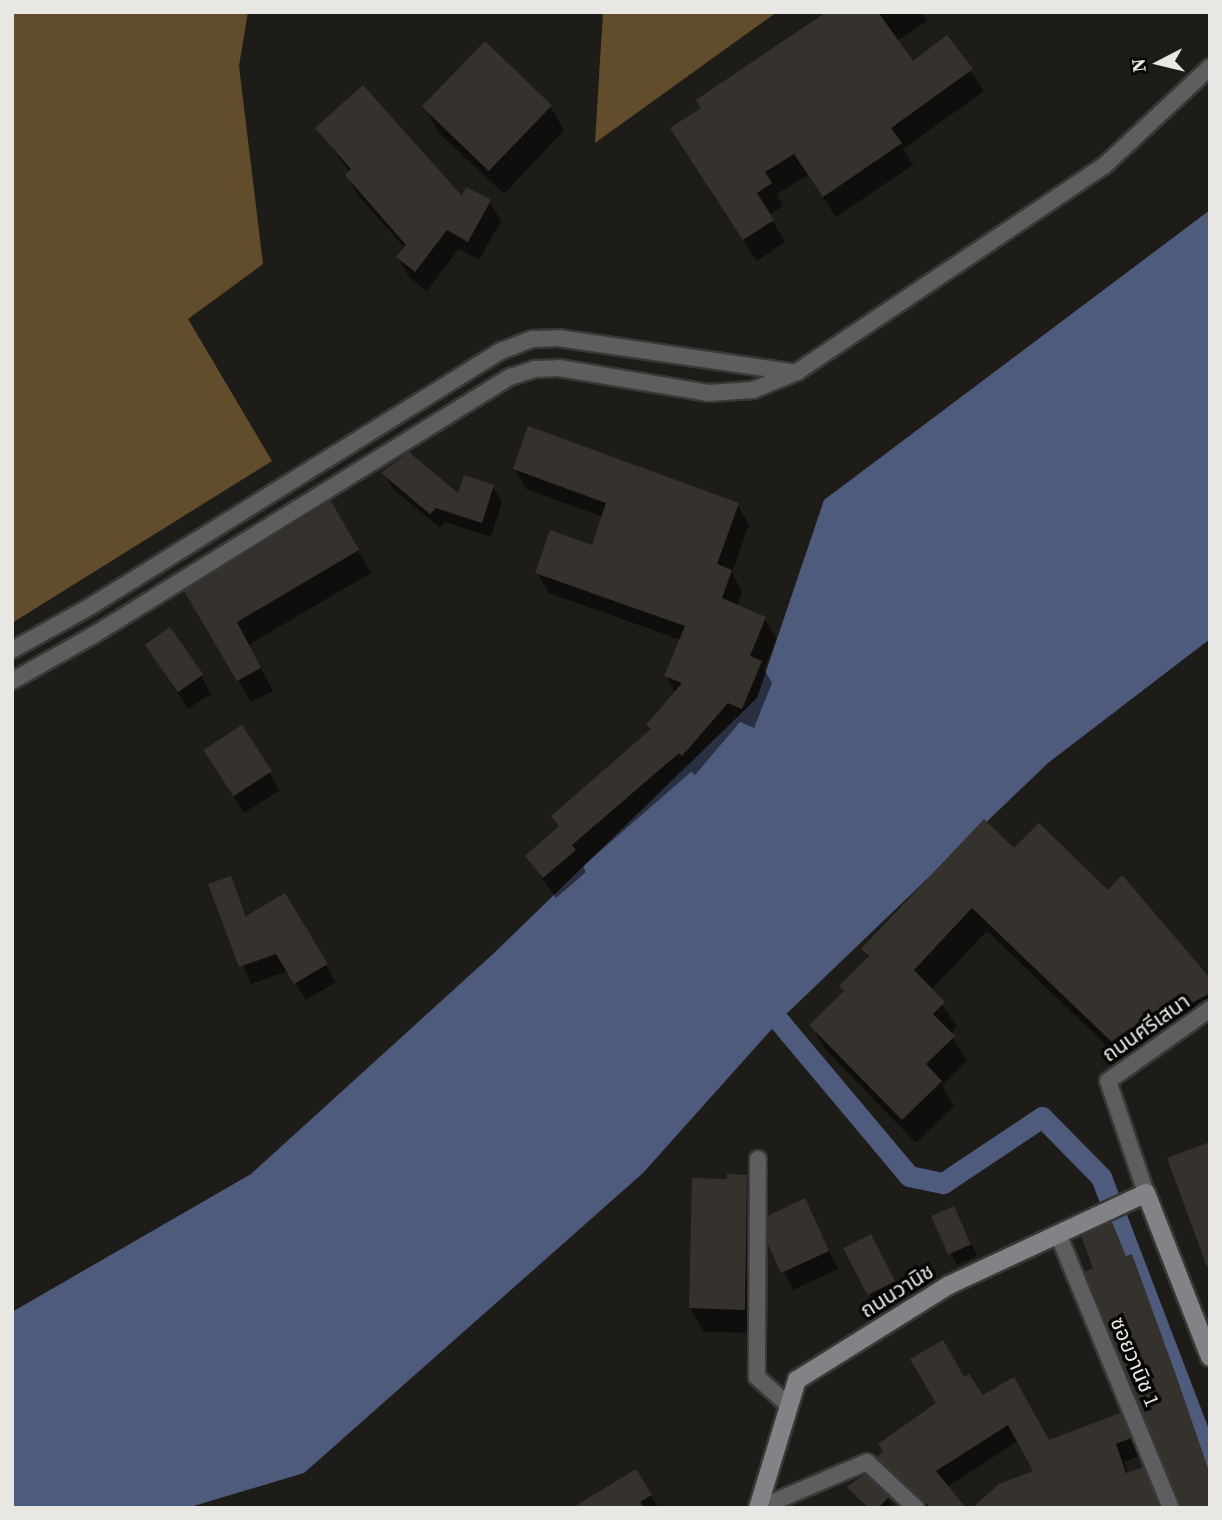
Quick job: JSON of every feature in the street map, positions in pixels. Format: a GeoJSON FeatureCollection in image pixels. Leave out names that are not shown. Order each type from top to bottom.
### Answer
{"type":"FeatureCollection","features":[{"type":"Feature","properties":{"kind":"street"},"geometry":{"type":"LineString","coordinates":[[12,681],[92,636],[510,377],[534,369],[559,368],[708,393],[753,390],[797,372],[1104,166],[1210,67]]}},
{"type":"Feature","properties":{"kind":"street"},"geometry":{"type":"LineString","coordinates":[[12,650],[521,343],[558,338],[706,363],[797,372]]}},
{"type":"Feature","properties":{"kind":"street","name":"ถนนศรีเสนา"},"geometry":{"type":"LineString","coordinates":[[1146,1193],[1108,1081],[1210,1009]]}},
{"type":"Feature","properties":{"kind":"street"},"geometry":{"type":"LineString","coordinates":[[758,1159],[757,1377],[789,1406]]}},
{"type":"Feature","properties":{"kind":"street"},"geometry":{"type":"LineString","coordinates":[[1146,1193],[1210,1357]]}},
{"type":"Feature","properties":{"kind":"street","name":"ถนนวานิช"},"geometry":{"type":"LineString","coordinates":[[759,1508],[797,1380],[949,1285],[1146,1193]]}},
{"type":"Feature","properties":{"kind":"street","name":"ซอยวานิช 1"},"geometry":{"type":"LineString","coordinates":[[1058,1234],[1171,1508]]}},
{"type":"Feature","properties":{"kind":"street"},"geometry":{"type":"LineString","coordinates":[[759,1508],[867,1462],[916,1508]]}},
{"type":"Feature","properties":{"kind":"shaded area"},"geometry":{"type":"Polygon","coordinates":[[[12,12],[248,12],[239,66],[263,264],[188,319],[272,461],[12,623],[12,12]]]}},
{"type":"Feature","properties":{"kind":"shaded area"},"geometry":{"type":"Polygon","coordinates":[[[603,12],[777,12],[595,143],[603,12]]]}},
{"type":"Feature","properties":{"kind":"water"},"geometry":{"type":"Polygon","coordinates":[[[1210,210],[1210,639],[1048,763],[779,1021],[643,1173],[304,1473],[187,1508],[12,1508],[12,1312],[251,1174],[493,954],[757,698],[824,500],[1210,210]]]}},
{"type":"Feature","properties":{"kind":"building"},"geometry":{"type":"Polygon","coordinates":[[[826,12],[878,12],[913,61],[947,35],[973,69],[891,128],[902,143],[823,197],[794,154],[765,172],[772,183],[757,193],[774,220],[743,240],[670,128],[701,108],[696,100],[826,12]]]}},
{"type":"Feature","properties":{"kind":"building"},"geometry":{"type":"Polygon","coordinates":[[[485,41],[552,106],[489,171],[422,106],[485,41]]]}},
{"type":"Feature","properties":{"kind":"building"},"geometry":{"type":"Polygon","coordinates":[[[363,85],[462,196],[466,187],[491,200],[468,242],[447,230],[415,272],[396,257],[406,245],[345,175],[351,169],[315,128],[363,85]]]}},
{"type":"Feature","properties":{"kind":"building"},"geometry":{"type":"Polygon","coordinates":[[[528,426],[739,503],[717,564],[732,570],[722,598],[766,617],[750,656],[762,661],[742,709],[728,703],[682,756],[679,753],[572,845],[576,850],[543,878],[525,856],[559,826],[551,816],[651,729],[646,725],[682,683],[664,676],[685,626],[535,573],[550,530],[592,545],[606,503],[513,469],[528,426]]]}},
{"type":"Feature","properties":{"kind":"building"},"geometry":{"type":"Polygon","coordinates":[[[409,452],[458,493],[464,475],[494,485],[482,523],[436,508],[430,514],[381,473],[409,452]]]}},
{"type":"Feature","properties":{"kind":"building"},"geometry":{"type":"Polygon","coordinates":[[[331,501],[359,550],[237,622],[261,668],[237,681],[184,591],[331,501]]]}},
{"type":"Feature","properties":{"kind":"building"},"geometry":{"type":"Polygon","coordinates":[[[170,627],[203,675],[178,692],[145,645],[170,627]]]}},
{"type":"Feature","properties":{"kind":"building"},"geometry":{"type":"Polygon","coordinates":[[[242,725],[272,771],[233,796],[203,750],[242,725]]]}},
{"type":"Feature","properties":{"kind":"building"},"geometry":{"type":"Polygon","coordinates":[[[984,819],[1014,848],[1039,823],[1108,890],[1122,875],[1210,978],[1210,993],[1116,1046],[972,908],[914,970],[945,1002],[933,1014],[955,1036],[926,1064],[942,1081],[902,1120],[809,1025],[844,991],[839,986],[869,956],[861,949],[984,819]]]}},
{"type":"Feature","properties":{"kind":"building"},"geometry":{"type":"Polygon","coordinates":[[[231,876],[246,916],[285,893],[328,964],[294,984],[276,954],[239,967],[208,884],[231,876]]]}},
{"type":"Feature","properties":{"kind":"building"},"geometry":{"type":"Polygon","coordinates":[[[1210,1142],[1210,1266],[1207,1267],[1167,1158],[1210,1142]]]}},
{"type":"Feature","properties":{"kind":"building"},"geometry":{"type":"Polygon","coordinates":[[[727,1174],[747,1175],[745,1310],[689,1308],[692,1178],[727,1179],[727,1174]]]}},
{"type":"Feature","properties":{"kind":"building"},"geometry":{"type":"Polygon","coordinates":[[[805,1198],[829,1251],[781,1273],[768,1244],[768,1216],[805,1198]]]}},
{"type":"Feature","properties":{"kind":"building"},"geometry":{"type":"Polygon","coordinates":[[[954,1206],[971,1244],[948,1255],[931,1216],[954,1206]]]}},
{"type":"Feature","properties":{"kind":"building"},"geometry":{"type":"Polygon","coordinates":[[[1112,1222],[1126,1256],[1132,1254],[1210,1474],[1210,1508],[1181,1508],[1085,1272],[1093,1268],[1081,1236],[1112,1222]]]}},
{"type":"Feature","properties":{"kind":"building"},"geometry":{"type":"Polygon","coordinates":[[[871,1234],[895,1281],[867,1295],[843,1248],[871,1234]]]}},
{"type":"Feature","properties":{"kind":"building"},"geometry":{"type":"Polygon","coordinates":[[[943,1340],[964,1377],[969,1374],[983,1395],[1014,1377],[1049,1440],[1120,1413],[1131,1438],[1116,1444],[1126,1473],[1143,1467],[1160,1508],[972,1508],[999,1484],[1033,1471],[1008,1425],[936,1471],[966,1508],[931,1508],[877,1457],[883,1451],[878,1444],[936,1403],[910,1359],[943,1340]]]}},
{"type":"Feature","properties":{"kind":"building"},"geometry":{"type":"Polygon","coordinates":[[[636,1469],[652,1495],[640,1502],[644,1508],[572,1508],[636,1469]]]}},
{"type":"Feature","properties":{"kind":"building"},"geometry":{"type":"Polygon","coordinates":[[[865,1474],[889,1497],[878,1508],[868,1508],[847,1487],[865,1474]]]}},
{"type":"Feature","properties":{"kind":"waterway"},"geometry":{"type":"LineString","coordinates":[[779,1021],[909,1176],[943,1183],[1042,1117],[1101,1177],[1210,1463]]}}]}
